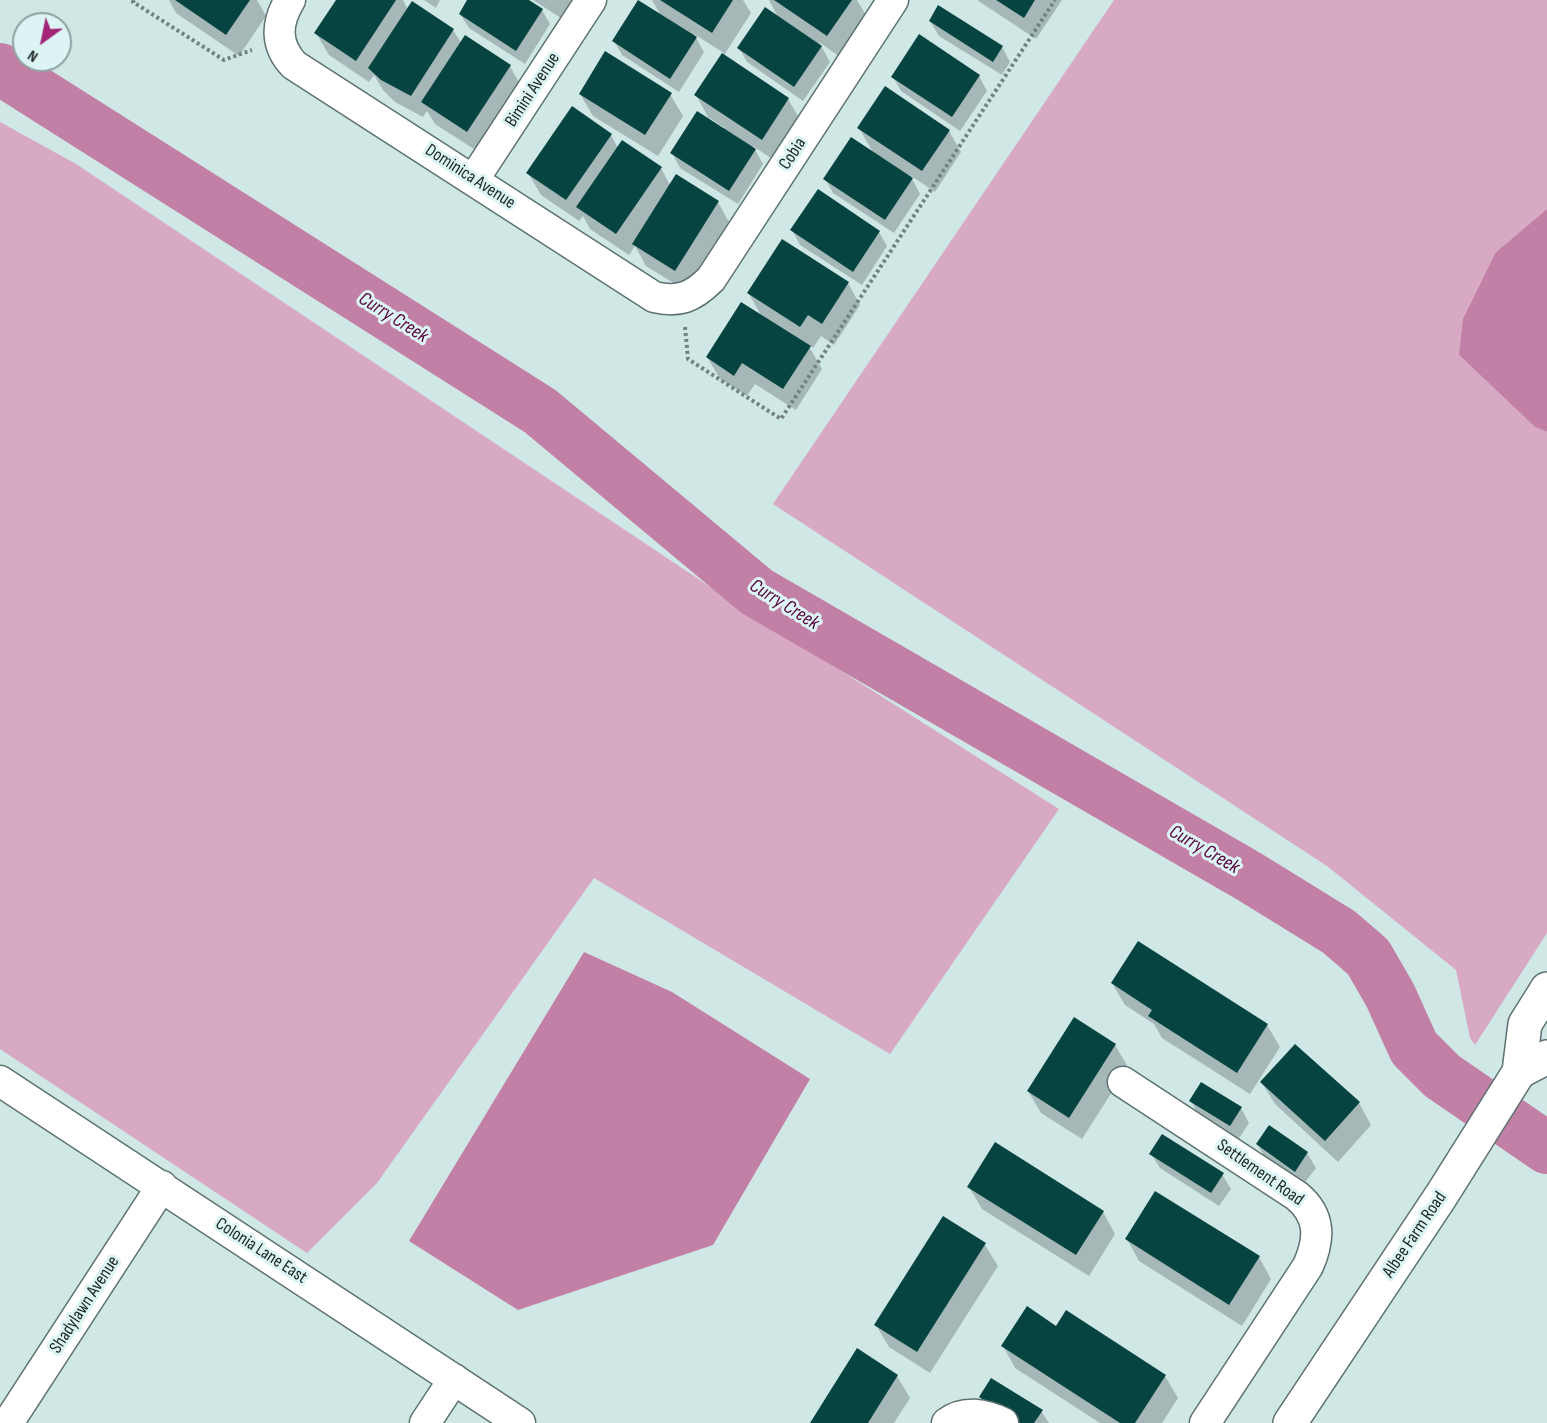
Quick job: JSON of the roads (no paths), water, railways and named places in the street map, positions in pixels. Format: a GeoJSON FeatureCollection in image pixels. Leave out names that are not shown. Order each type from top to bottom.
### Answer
{"type":"FeatureCollection","features":[{"type":"Feature","properties":{"kind":"main road"},"geometry":{"type":"LineString","coordinates":[[1519,1072],[1525,1024],[1547,989]]}},
{"type":"Feature","properties":{"kind":"main road","name":"Albee Farm Road"},"geometry":{"type":"LineString","coordinates":[[1290,1423],[1442,1196],[1519,1072],[1547,1057]]}},
{"type":"Feature","properties":{"kind":"street","name":"Dominica Avenue"},"geometry":{"type":"LineString","coordinates":[[290,0],[279,34],[289,59],[303,71],[654,297],[668,300],[683,299]]}},
{"type":"Feature","properties":{"kind":"street","name":"Bimini Avenue"},"geometry":{"type":"LineString","coordinates":[[474,179],[591,0]]}},
{"type":"Feature","properties":{"kind":"street","name":"Cobia"},"geometry":{"type":"LineString","coordinates":[[683,299],[698,292],[711,279],[893,0]]}},
{"type":"Feature","properties":{"kind":"street","name":"Colonia Lane East"},"geometry":{"type":"LineString","coordinates":[[0,1081],[520,1423]]}},
{"type":"Feature","properties":{"kind":"street","name":"Settlement Road"},"geometry":{"type":"LineString","coordinates":[[1123,1082],[1297,1196],[1307,1204],[1316,1224],[1314,1251],[1308,1266],[1205,1423]]}},
{"type":"Feature","properties":{"kind":"street","name":"Shadylawn Avenue"},"geometry":{"type":"LineString","coordinates":[[8,1423],[162,1186]]}},
{"type":"Feature","properties":{"kind":"street"},"geometry":{"type":"LineString","coordinates":[[424,1423],[454,1378]]}},
{"type":"Feature","properties":{"kind":"street"},"geometry":{"type":"LineString","coordinates":[[947,1423],[970,1414],[994,1418],[1003,1423]]}},
{"type":"Feature","properties":{"kind":"waterway","name":"Curry Creek"},"geometry":{"type":"LineString","coordinates":[[0,69],[540,411],[757,592],[1250,877],[1339,932],[1368,957],[1390,995],[1414,1048],[1442,1076],[1547,1148]]}}]}
